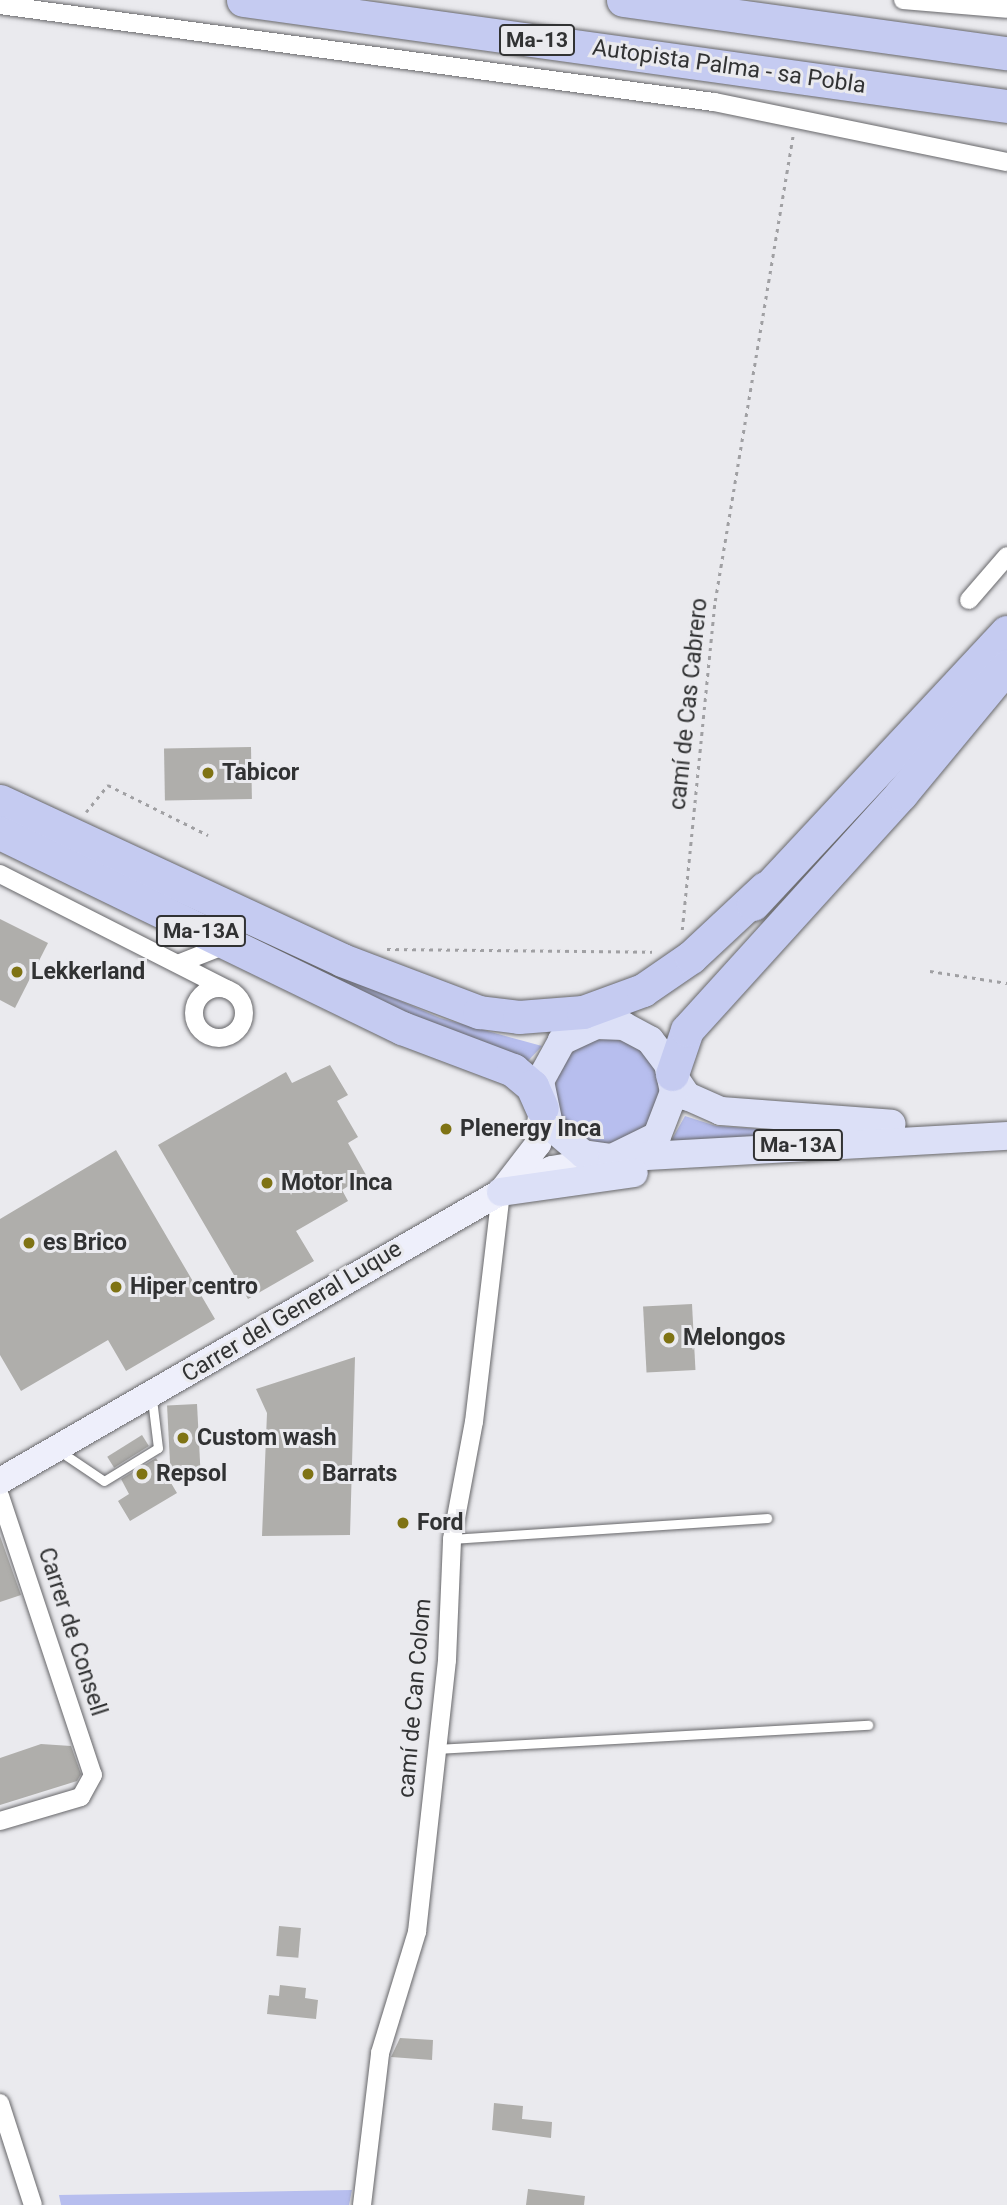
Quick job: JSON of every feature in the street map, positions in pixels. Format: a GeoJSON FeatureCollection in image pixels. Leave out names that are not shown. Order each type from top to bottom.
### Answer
{"type":"FeatureCollection","features":[{"type":"Feature","properties":{"kind":"highway","name":"Autopista Palma - sa Pobla"},"geometry":{"type":"LineString","coordinates":[[243,0],[1007,106]]}},
{"type":"Feature","properties":{"kind":"highway"},"geometry":{"type":"LineString","coordinates":[[623,0],[1007,53]]}},
{"type":"Feature","properties":{"kind":"highway"},"geometry":{"type":"LineString","coordinates":[[953,99],[1007,119]]}},
{"type":"Feature","properties":{"kind":"highway"},"geometry":{"type":"LineString","coordinates":[[876,767],[1007,614]]}},
{"type":"Feature","properties":{"kind":"highway"},"geometry":{"type":"LineString","coordinates":[[596,1026],[638,1012],[689,976],[876,767],[1007,632]]}},
{"type":"Feature","properties":{"kind":"highway"},"geometry":{"type":"LineString","coordinates":[[672,1073],[687,1030],[901,793],[1007,666]]}},
{"type":"Feature","properties":{"kind":"highway"},"geometry":{"type":"LineString","coordinates":[[901,793],[1007,688]]}},
{"type":"Feature","properties":{"kind":"highway","name":"Ma-13A"},"geometry":{"type":"LineString","coordinates":[[0,801],[342,960]]}},
{"type":"Feature","properties":{"kind":"highway","name":"Ma-13A"},"geometry":{"type":"LineString","coordinates":[[0,833],[402,1027],[513,1070],[532,1086],[542,1108]]}},
{"type":"Feature","properties":{"kind":"highway"},"geometry":{"type":"LineString","coordinates":[[342,960],[479,1012],[519,1017],[583,1012],[671,974],[765,888]]}},
{"type":"Feature","properties":{"kind":"main road","name":"Ma-13A"},"geometry":{"type":"LineString","coordinates":[[342,960],[463,1019],[521,1030],[596,1026],[650,1040],[687,1096],[721,1111],[1000,1134]]}},
{"type":"Feature","properties":{"kind":"main road"},"geometry":{"type":"LineString","coordinates":[[542,1108],[540,1081],[550,1055],[596,1026]]}},
{"type":"Feature","properties":{"kind":"main road"},"geometry":{"type":"LineString","coordinates":[[501,1192],[552,1169],[612,1158],[642,1149],[663,1128],[674,1101],[672,1073]]}},
{"type":"Feature","properties":{"kind":"main road","name":"Ma-13A"},"geometry":{"type":"LineString","coordinates":[[542,1108],[567,1146],[612,1158],[1000,1134]]}},
{"type":"Feature","properties":{"kind":"main road","name":"Carrer del General Luque"},"geometry":{"type":"LineString","coordinates":[[0,1482],[501,1192],[538,1144],[542,1108]]}},
{"type":"Feature","properties":{"kind":"main road"},"geometry":{"type":"LineString","coordinates":[[501,1192],[777,1158],[951,1148],[1000,1134]]}},
{"type":"Feature","properties":{"kind":"street"},"geometry":{"type":"LineString","coordinates":[[903,0],[1007,9]]}},
{"type":"Feature","properties":{"kind":"street"},"geometry":{"type":"LineString","coordinates":[[0,5],[714,102],[1007,162]]}},
{"type":"Feature","properties":{"kind":"street"},"geometry":{"type":"LineString","coordinates":[[969,600],[1007,556]]}},
{"type":"Feature","properties":{"kind":"street"},"geometry":{"type":"LineString","coordinates":[[0,874],[180,963],[227,989],[240,999],[245,1015],[231,1036],[206,1035],[196,1022],[195,985],[180,963]]}},
{"type":"Feature","properties":{"kind":"street"},"geometry":{"type":"LineString","coordinates":[[180,963],[228,944]]}},
{"type":"Feature","properties":{"kind":"street"},"geometry":{"type":"LineString","coordinates":[[195,1006],[211,989],[227,989]]}},
{"type":"Feature","properties":{"kind":"street","name":"camí de Can Colom"},"geometry":{"type":"LineString","coordinates":[[362,2205],[380,2053],[417,1932],[436,1749],[452,1539],[474,1422],[501,1192]]}},
{"type":"Feature","properties":{"kind":"street","name":"Carrer de Consell"},"geometry":{"type":"LineString","coordinates":[[0,1496],[93,1775],[90,1785],[81,1797],[0,1821]]}},
{"type":"Feature","properties":{"kind":"street"},"geometry":{"type":"LineString","coordinates":[[0,2103],[4,2125],[33,2205]]}},
{"type":"Feature","properties":{"kind":"lane"},"geometry":{"type":"LineString","coordinates":[[57,1450],[104,1481],[158,1448],[151,1396]]}},
{"type":"Feature","properties":{"kind":"lane"},"geometry":{"type":"LineString","coordinates":[[452,1539],[767,1518]]}},
{"type":"Feature","properties":{"kind":"lane"},"geometry":{"type":"LineString","coordinates":[[436,1749],[868,1725]]}},
{"type":"Feature","properties":{"kind":"path","name":"camí de Cas Cabrero"},"geometry":{"type":"LineString","coordinates":[[678,936],[688,918],[715,601],[795,120]]}},
{"type":"Feature","properties":{"kind":"path"},"geometry":{"type":"LineString","coordinates":[[69,834],[108,785],[208,835]]}},
{"type":"Feature","properties":{"kind":"path"},"geometry":{"type":"LineString","coordinates":[[378,950],[659,950]]}},
{"type":"Feature","properties":{"kind":"path"},"geometry":{"type":"LineString","coordinates":[[930,971],[1007,983]]}},
{"type":"Feature","properties":{"kind":"shaded area"},"geometry":{"type":"Polygon","coordinates":[[[153,895],[440,1018],[542,1046],[527,1062],[442,1031],[153,895]]]}},
{"type":"Feature","properties":{"kind":"shaded area"},"geometry":{"type":"Polygon","coordinates":[[[607,1039],[627,1043],[644,1054],[655,1071],[659,1091],[655,1111],[644,1128],[627,1139],[607,1143],[587,1139],[570,1128],[559,1111],[555,1091],[559,1071],[570,1054],[587,1043],[607,1039]]]}},
{"type":"Feature","properties":{"kind":"shaded area"},"geometry":{"type":"Polygon","coordinates":[[[685,1116],[716,1126],[816,1133],[671,1141],[685,1116]]]}},
{"type":"Feature","properties":{"kind":"shaded area"},"geometry":{"type":"Polygon","coordinates":[[[352,2190],[349,2205],[61,2205],[59,2195],[352,2190]]]}},
{"type":"Feature","properties":{"kind":"building","name":"Tabicor"},"geometry":{"type":"Polygon","coordinates":[[[251,747],[252,799],[165,801],[164,749],[251,747]]]}},
{"type":"Feature","properties":{"kind":"building","name":"Lekkerland"},"geometry":{"type":"Polygon","coordinates":[[[0,919],[48,943],[15,1008],[0,1000],[0,919]]]}},
{"type":"Feature","properties":{"kind":"building","name":"Motor Inca"},"geometry":{"type":"Polygon","coordinates":[[[330,1065],[348,1095],[337,1101],[358,1137],[348,1143],[366,1175],[342,1190],[348,1201],[296,1231],[314,1261],[248,1299],[158,1145],[286,1072],[292,1083],[330,1065]]]}},
{"type":"Feature","properties":{"kind":"building","name":"Hiper centro"},"geometry":{"type":"Polygon","coordinates":[[[116,1150],[215,1319],[126,1371],[108,1340],[21,1391],[0,1355],[0,1219],[116,1150]]]}},
{"type":"Feature","properties":{"kind":"building","name":"Melongos"},"geometry":{"type":"Polygon","coordinates":[[[692,1304],[695,1370],[647,1372],[643,1307],[692,1304]]]}},
{"type":"Feature","properties":{"kind":"building","name":"Barrats"},"geometry":{"type":"Polygon","coordinates":[[[355,1357],[350,1535],[262,1536],[267,1413],[256,1389],[355,1357]]]}},
{"type":"Feature","properties":{"kind":"building","name":"Custom wash"},"geometry":{"type":"Polygon","coordinates":[[[197,1404],[201,1471],[171,1472],[167,1406],[197,1404]]]}},
{"type":"Feature","properties":{"kind":"building"},"geometry":{"type":"Polygon","coordinates":[[[142,1435],[149,1446],[114,1468],[107,1457],[142,1435]]]}},
{"type":"Feature","properties":{"kind":"building","name":"Repsol"},"geometry":{"type":"Polygon","coordinates":[[[156,1458],[177,1493],[130,1521],[118,1501],[129,1494],[121,1479],[156,1458]]]}},
{"type":"Feature","properties":{"kind":"building"},"geometry":{"type":"Polygon","coordinates":[[[0,1536],[21,1595],[0,1602],[0,1536]]]}},
{"type":"Feature","properties":{"kind":"building"},"geometry":{"type":"Polygon","coordinates":[[[41,1744],[71,1746],[81,1774],[77,1781],[0,1805],[0,1758],[41,1744]]]}},
{"type":"Feature","properties":{"kind":"building"},"geometry":{"type":"Polygon","coordinates":[[[279,1926],[301,1928],[298,1958],[276,1956],[279,1926]]]}},
{"type":"Feature","properties":{"kind":"building"},"geometry":{"type":"Polygon","coordinates":[[[280,1985],[306,1988],[305,1998],[318,2000],[316,2019],[267,2014],[269,1995],[279,1996],[280,1985]]]}},
{"type":"Feature","properties":{"kind":"building"},"geometry":{"type":"Polygon","coordinates":[[[400,2038],[433,2040],[432,2060],[391,2057],[400,2038]]]}},
{"type":"Feature","properties":{"kind":"building"},"geometry":{"type":"Polygon","coordinates":[[[494,2103],[523,2106],[522,2119],[552,2122],[551,2138],[492,2130],[494,2103]]]}},
{"type":"Feature","properties":{"kind":"building"},"geometry":{"type":"Polygon","coordinates":[[[528,2189],[585,2196],[584,2205],[526,2205],[528,2189]]]}},
{"type":"Feature","properties":{"kind":"place","name":"Tabicor"},"geometry":{"type":"Point","coordinates":[208,773]}},
{"type":"Feature","properties":{"kind":"place","name":"Lekkerland"},"geometry":{"type":"Point","coordinates":[17,972]}},
{"type":"Feature","properties":{"kind":"place","name":"Plenergy Inca"},"geometry":{"type":"Point","coordinates":[446,1129]}},
{"type":"Feature","properties":{"kind":"place","name":"Motor Inca"},"geometry":{"type":"Point","coordinates":[267,1183]}},
{"type":"Feature","properties":{"kind":"place","name":"es Brico"},"geometry":{"type":"Point","coordinates":[29,1243]}},
{"type":"Feature","properties":{"kind":"place","name":"Hiper centro"},"geometry":{"type":"Point","coordinates":[116,1287]}},
{"type":"Feature","properties":{"kind":"place","name":"Melongos"},"geometry":{"type":"Point","coordinates":[669,1338]}},
{"type":"Feature","properties":{"kind":"place","name":"Custom wash"},"geometry":{"type":"Point","coordinates":[183,1438]}},
{"type":"Feature","properties":{"kind":"place","name":"Repsol"},"geometry":{"type":"Point","coordinates":[142,1474]}},
{"type":"Feature","properties":{"kind":"place","name":"Barrats"},"geometry":{"type":"Point","coordinates":[308,1474]}},
{"type":"Feature","properties":{"kind":"place","name":"Ford"},"geometry":{"type":"Point","coordinates":[403,1523]}}]}
